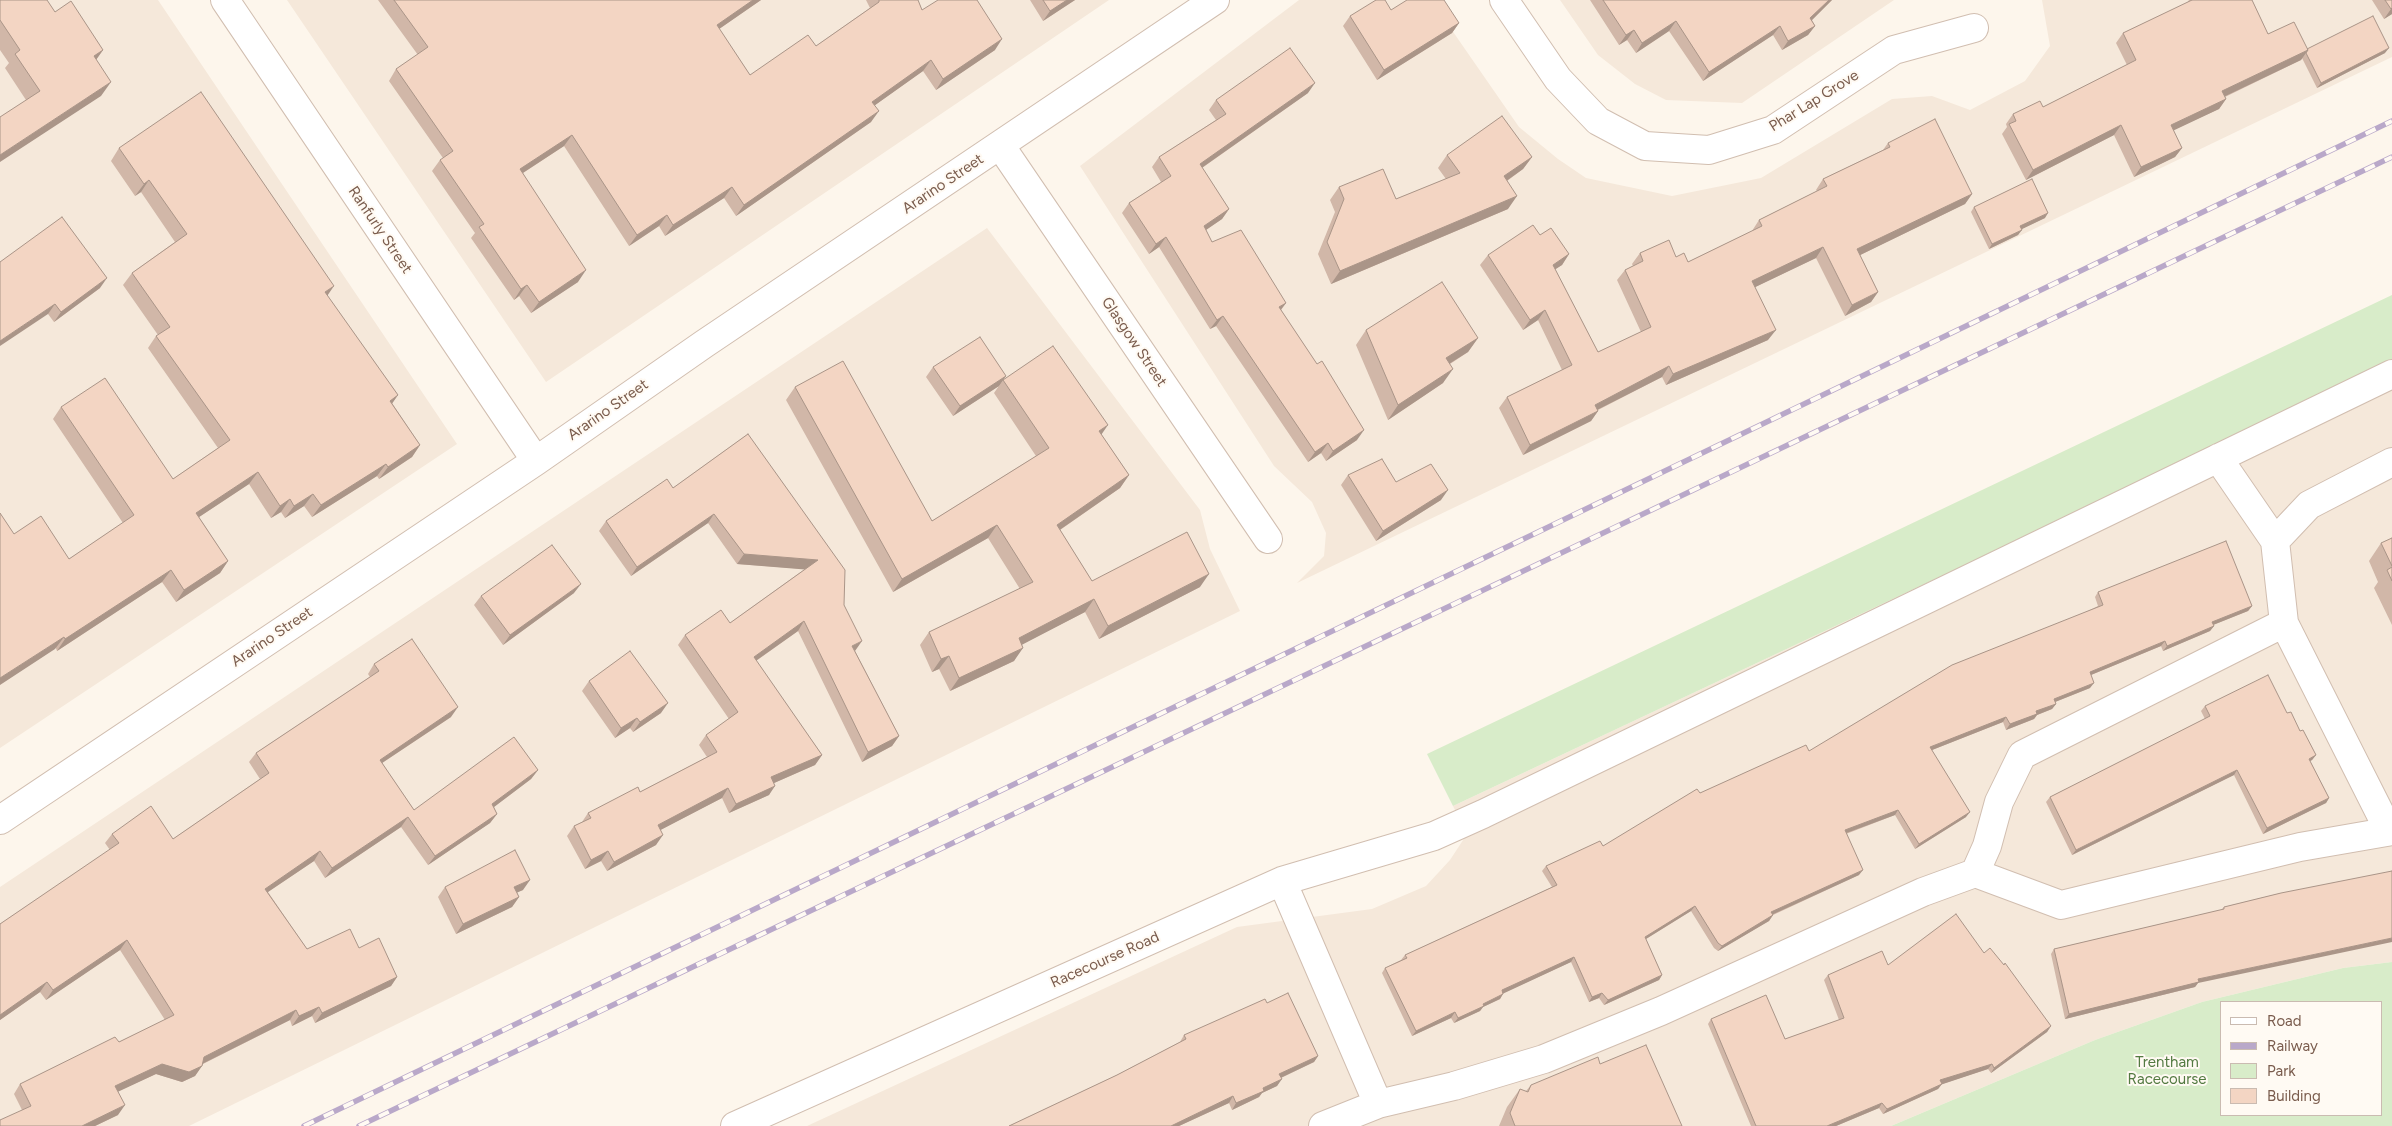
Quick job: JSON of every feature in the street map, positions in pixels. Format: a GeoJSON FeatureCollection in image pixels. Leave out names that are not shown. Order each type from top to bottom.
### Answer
{"type":"FeatureCollection","features":[{"type":"Feature","properties":{"kind":"street","name":"Ranfurly Street"},"geometry":{"type":"LineString","coordinates":[[225,0],[536,460]]}},
{"type":"Feature","properties":{"kind":"street","name":"Phar Lap Grove"},"geometry":{"type":"LineString","coordinates":[[1504,0],[1558,79],[1598,121],[1645,146],[1673,148],[1709,150],[1773,130],[1894,50],[1974,28]]}},
{"type":"Feature","properties":{"kind":"street","name":"Ararino Street"},"geometry":{"type":"LineString","coordinates":[[0,820],[536,460],[704,344],[1213,1]]}},
{"type":"Feature","properties":{"kind":"street","name":"Glasgow Street"},"geometry":{"type":"LineString","coordinates":[[1000,146],[1268,539]]}},
{"type":"Feature","properties":{"kind":"street","name":"Racecourse Road"},"geometry":{"type":"LineString","coordinates":[[735,1126],[1282,882],[1434,836],[1483,814],[2392,374]]}},
{"type":"Feature","properties":{"kind":"street"},"geometry":{"type":"LineString","coordinates":[[1323,1126],[1378,1104],[1454,1086],[1544,1058],[1661,1011],[1923,892],[1975,873],[2061,905],[2300,847],[2391,831],[2284,623],[2275,540],[2218,458]]}},
{"type":"Feature","properties":{"kind":"street"},"geometry":{"type":"LineString","coordinates":[[2275,540],[2309,505],[2392,462]]}},
{"type":"Feature","properties":{"kind":"street"},"geometry":{"type":"LineString","coordinates":[[1975,873],[1987,846],[1998,802],[2022,755],[2284,623]]}},
{"type":"Feature","properties":{"kind":"street"},"geometry":{"type":"LineString","coordinates":[[1282,882],[1378,1104]]}},
{"type":"Feature","properties":{"kind":"shaded area"},"geometry":{"type":"Polygon","coordinates":[[[0,0],[158,0],[457,444],[0,748],[0,0]]]}},
{"type":"Feature","properties":{"kind":"shaded area"},"geometry":{"type":"Polygon","coordinates":[[[287,0],[1109,0],[546,382],[287,0]]]}},
{"type":"Feature","properties":{"kind":"shaded area"},"geometry":{"type":"Polygon","coordinates":[[[1299,0],[1431,0],[1519,127],[1558,159],[1586,178],[1672,196],[1761,178],[1892,99],[1932,96],[1970,110],[2025,81],[2050,46],[2042,0],[2392,0],[2392,57],[1297,583],[1324,556],[1326,533],[1312,502],[1274,466],[1080,166],[1299,0]]]}},
{"type":"Feature","properties":{"kind":"shaded area"},"geometry":{"type":"Polygon","coordinates":[[[1560,0],[1894,0],[1742,103],[1666,100],[1635,84],[1598,55],[1560,0]]]}},
{"type":"Feature","properties":{"kind":"shaded area"},"geometry":{"type":"Polygon","coordinates":[[[987,228],[1200,510],[1210,549],[1240,611],[189,1126],[0,1126],[0,887],[987,228]]]}},
{"type":"Feature","properties":{"kind":"shaded area"},"geometry":{"type":"Polygon","coordinates":[[[2392,364],[2392,962],[2343,968],[2202,1002],[2095,1040],[1891,1126],[807,1126],[1237,927],[1372,909],[1426,886],[1450,860],[1467,834],[1453,806],[2392,364]]]}},
{"type":"Feature","properties":{"kind":"green space"},"geometry":{"type":"Polygon","coordinates":[[[2392,295],[2392,364],[1453,806],[1427,754],[2392,295]]]}},
{"type":"Feature","properties":{"kind":"green space","name":"Trentham Racecourse"},"geometry":{"type":"Polygon","coordinates":[[[2392,962],[2392,1126],[1891,1126],[2095,1040],[2202,1002],[2343,968],[2392,962]]]}},
{"type":"Feature","properties":{"kind":"building"},"geometry":{"type":"Polygon","coordinates":[[[0,0],[47,0],[55,12],[71,1],[103,50],[94,56],[111,82],[0,155],[0,117],[40,91],[15,54],[20,50],[0,20],[0,0]]]}},
{"type":"Feature","properties":{"kind":"building"},"geometry":{"type":"Polygon","coordinates":[[[394,0],[753,0],[717,25],[750,75],[808,35],[816,46],[879,2],[879,0],[918,0],[922,10],[938,0],[977,0],[1002,39],[943,79],[931,60],[872,102],[879,111],[744,205],[732,187],[673,225],[667,215],[637,235],[572,135],[520,169],[586,270],[539,302],[527,285],[521,289],[479,227],[484,224],[440,160],[453,151],[396,69],[428,47],[394,0]]]}},
{"type":"Feature","properties":{"kind":"building"},"geometry":{"type":"Polygon","coordinates":[[[1043,0],[1067,0],[1050,11],[1043,0]]]}},
{"type":"Feature","properties":{"kind":"building"},"geometry":{"type":"Polygon","coordinates":[[[1376,0],[1385,0],[1391,10],[1407,0],[1444,0],[1459,23],[1384,70],[1350,16],[1376,0]]]}},
{"type":"Feature","properties":{"kind":"building"},"geometry":{"type":"Polygon","coordinates":[[[1603,0],[1829,0],[1810,18],[1815,26],[1788,41],[1780,26],[1709,72],[1676,21],[1642,43],[1634,30],[1626,35],[1603,0]]]}},
{"type":"Feature","properties":{"kind":"building"},"geometry":{"type":"Polygon","coordinates":[[[2192,0],[2252,0],[2268,34],[2294,22],[2308,50],[2222,91],[2226,99],[2171,125],[2182,148],[2141,167],[2121,125],[2033,170],[2009,124],[2016,121],[2013,114],[2040,101],[2043,107],[2136,60],[2123,33],[2192,0]]]}},
{"type":"Feature","properties":{"kind":"building"},"geometry":{"type":"Polygon","coordinates":[[[2385,0],[2392,0],[2391,9],[2385,0]]]}},
{"type":"Feature","properties":{"kind":"building"},"geometry":{"type":"Polygon","coordinates":[[[2373,16],[2389,48],[2321,83],[2306,53],[2307,49],[2373,16]]]}},
{"type":"Feature","properties":{"kind":"building"},"geometry":{"type":"Polygon","coordinates":[[[1290,48],[1315,83],[1200,164],[1229,209],[1204,226],[1212,242],[1241,230],[1286,303],[1279,307],[1317,364],[1322,361],[1364,430],[1333,451],[1328,443],[1315,452],[1223,316],[1217,320],[1166,237],[1156,244],[1129,203],[1171,176],[1159,157],[1226,114],[1216,100],[1290,48]]]}},
{"type":"Feature","properties":{"kind":"building"},"geometry":{"type":"Polygon","coordinates":[[[201,92],[334,286],[325,292],[398,395],[390,401],[420,445],[388,467],[386,464],[321,505],[313,494],[294,506],[290,499],[280,506],[258,472],[196,513],[228,561],[184,590],[171,570],[65,639],[64,637],[0,678],[0,513],[14,534],[41,516],[69,559],[134,515],[61,407],[105,378],[173,479],[230,440],[156,336],[170,327],[132,273],[187,234],[149,180],[144,184],[119,148],[201,92]]]}},
{"type":"Feature","properties":{"kind":"building"},"geometry":{"type":"Polygon","coordinates":[[[1502,116],[1532,157],[1504,176],[1517,196],[1340,271],[1327,242],[1344,199],[1339,187],[1383,169],[1396,199],[1460,173],[1447,155],[1502,116]]]}},
{"type":"Feature","properties":{"kind":"building"},"geometry":{"type":"Polygon","coordinates":[[[1935,119],[1972,194],[1857,249],[1878,292],[1852,305],[1823,247],[1752,281],[1776,330],[1673,374],[1669,366],[1595,405],[1598,411],[1530,445],[1507,397],[1572,365],[1545,310],[1530,320],[1488,255],[1533,225],[1540,235],[1551,228],[1569,254],[1553,265],[1598,352],[1651,327],[1625,270],[1643,261],[1640,253],[1669,240],[1676,257],[1684,253],[1688,262],[1762,226],[1759,220],[1827,186],[1823,179],[1890,147],[1888,143],[1935,119]]]}},
{"type":"Feature","properties":{"kind":"building"},"geometry":{"type":"Polygon","coordinates":[[[2032,179],[2048,213],[2020,226],[2022,230],[1992,244],[1974,207],[2032,179]]]}},
{"type":"Feature","properties":{"kind":"building"},"geometry":{"type":"Polygon","coordinates":[[[62,217],[107,278],[61,312],[55,304],[0,341],[0,262],[62,217]]]}},
{"type":"Feature","properties":{"kind":"building"},"geometry":{"type":"Polygon","coordinates":[[[1442,282],[1478,338],[1446,358],[1453,369],[1398,405],[1366,330],[1442,282]]]}},
{"type":"Feature","properties":{"kind":"building"},"geometry":{"type":"Polygon","coordinates":[[[980,337],[1006,376],[960,406],[933,367],[980,337]]]}},
{"type":"Feature","properties":{"kind":"building"},"geometry":{"type":"Polygon","coordinates":[[[1053,346],[1108,425],[1099,431],[1129,475],[1057,525],[1092,581],[1187,532],[1209,574],[1108,626],[1094,599],[1019,638],[1023,648],[959,678],[949,656],[941,659],[929,632],[1033,582],[997,525],[902,579],[795,387],[843,361],[932,521],[1049,448],[1003,380],[1053,346]]]}},
{"type":"Feature","properties":{"kind":"building"},"geometry":{"type":"Polygon","coordinates":[[[748,434],[845,570],[844,605],[862,641],[852,646],[899,736],[868,752],[804,621],[754,657],[822,755],[771,777],[775,786],[736,804],[728,788],[658,825],[663,835],[614,862],[608,851],[591,860],[574,826],[591,818],[588,813],[638,787],[640,792],[717,752],[706,735],[738,712],[685,635],[721,610],[730,623],[818,560],[744,554],[714,514],[637,567],[606,521],[667,479],[673,488],[748,434]]]}},
{"type":"Feature","properties":{"kind":"building"},"geometry":{"type":"Polygon","coordinates":[[[1382,459],[1396,482],[1431,464],[1448,490],[1383,531],[1348,475],[1382,459]]]}},
{"type":"Feature","properties":{"kind":"building"},"geometry":{"type":"Polygon","coordinates":[[[2392,538],[2392,566],[2381,543],[2392,538]]]}},
{"type":"Feature","properties":{"kind":"building"},"geometry":{"type":"Polygon","coordinates":[[[2226,541],[2252,606],[2212,622],[2214,626],[2167,646],[2165,641],[2090,672],[2094,683],[2054,699],[2056,704],[2036,711],[2037,714],[2010,724],[2006,717],[1930,747],[1970,812],[1919,844],[1898,810],[1845,830],[1863,870],[1771,912],[1773,915],[1722,946],[1718,943],[1695,906],[1645,937],[1662,975],[1608,1000],[1602,993],[1592,997],[1574,957],[1502,990],[1503,994],[1483,1004],[1484,1006],[1458,1018],[1455,1012],[1416,1031],[1385,968],[1407,958],[1405,955],[1557,885],[1546,866],[1600,841],[1603,846],[1697,789],[1700,793],[1806,745],[1809,751],[1952,665],[2103,605],[2098,592],[2226,541]]]}},
{"type":"Feature","properties":{"kind":"building"},"geometry":{"type":"Polygon","coordinates":[[[552,545],[581,584],[510,635],[481,596],[552,545]]]}},
{"type":"Feature","properties":{"kind":"building"},"geometry":{"type":"Polygon","coordinates":[[[2392,567],[2392,581],[2387,570],[2392,567]]]}},
{"type":"Feature","properties":{"kind":"building"},"geometry":{"type":"Polygon","coordinates":[[[412,639],[458,707],[380,760],[414,810],[514,737],[538,770],[492,804],[497,814],[435,856],[408,817],[332,868],[320,851],[265,889],[307,949],[350,929],[359,948],[379,938],[397,977],[322,1013],[319,1007],[299,1016],[296,1010],[204,1057],[202,1066],[189,1072],[162,1064],[115,1086],[125,1105],[82,1126],[0,1126],[0,1120],[31,1106],[20,1084],[115,1037],[119,1042],[174,1015],[127,940],[53,990],[47,982],[0,1015],[0,924],[119,843],[112,834],[151,806],[173,839],[269,773],[256,753],[379,671],[374,664],[412,639]]]}},
{"type":"Feature","properties":{"kind":"building"},"geometry":{"type":"Polygon","coordinates":[[[630,651],[668,703],[640,722],[637,718],[621,728],[589,681],[630,651]]]}},
{"type":"Feature","properties":{"kind":"building"},"geometry":{"type":"Polygon","coordinates":[[[2268,675],[2287,713],[2291,712],[2300,731],[2303,730],[2316,755],[2309,759],[2329,798],[2267,828],[2237,770],[2076,850],[2050,797],[2210,716],[2205,706],[2268,675]]]}},
{"type":"Feature","properties":{"kind":"building"},"geometry":{"type":"Polygon","coordinates":[[[515,850],[530,880],[514,887],[519,897],[463,924],[445,887],[515,850]]]}},
{"type":"Feature","properties":{"kind":"building"},"geometry":{"type":"Polygon","coordinates":[[[2392,871],[2392,938],[2198,979],[2199,982],[2069,1014],[2054,949],[2224,909],[2224,907],[2281,893],[2392,871]]]}},
{"type":"Feature","properties":{"kind":"building"},"geometry":{"type":"Polygon","coordinates":[[[1956,914],[1984,953],[1990,948],[2004,965],[2005,963],[2051,1026],[1994,1068],[1992,1064],[1940,1080],[1942,1084],[1887,1109],[1882,1103],[1827,1126],[1756,1126],[1711,1019],[1766,995],[1785,1039],[1844,1018],[1828,975],[1882,951],[1888,965],[1956,914]]]}},
{"type":"Feature","properties":{"kind":"building"},"geometry":{"type":"Polygon","coordinates":[[[1288,993],[1318,1056],[1279,1074],[1282,1079],[1263,1088],[1264,1091],[1236,1103],[1233,1096],[1171,1126],[1009,1126],[1117,1075],[1186,1039],[1184,1035],[1265,999],[1267,1003],[1288,993]]]}},
{"type":"Feature","properties":{"kind":"building"},"geometry":{"type":"Polygon","coordinates":[[[1646,1045],[1682,1126],[1515,1126],[1510,1113],[1520,1089],[1528,1092],[1531,1085],[1598,1057],[1600,1064],[1646,1045]]]}},
{"type":"Feature","properties":{"kind":"railway"},"geometry":{"type":"LineString","coordinates":[[304,1126],[2392,121]]}},
{"type":"Feature","properties":{"kind":"railway"},"geometry":{"type":"LineString","coordinates":[[359,1126],[2392,157]]}}]}
